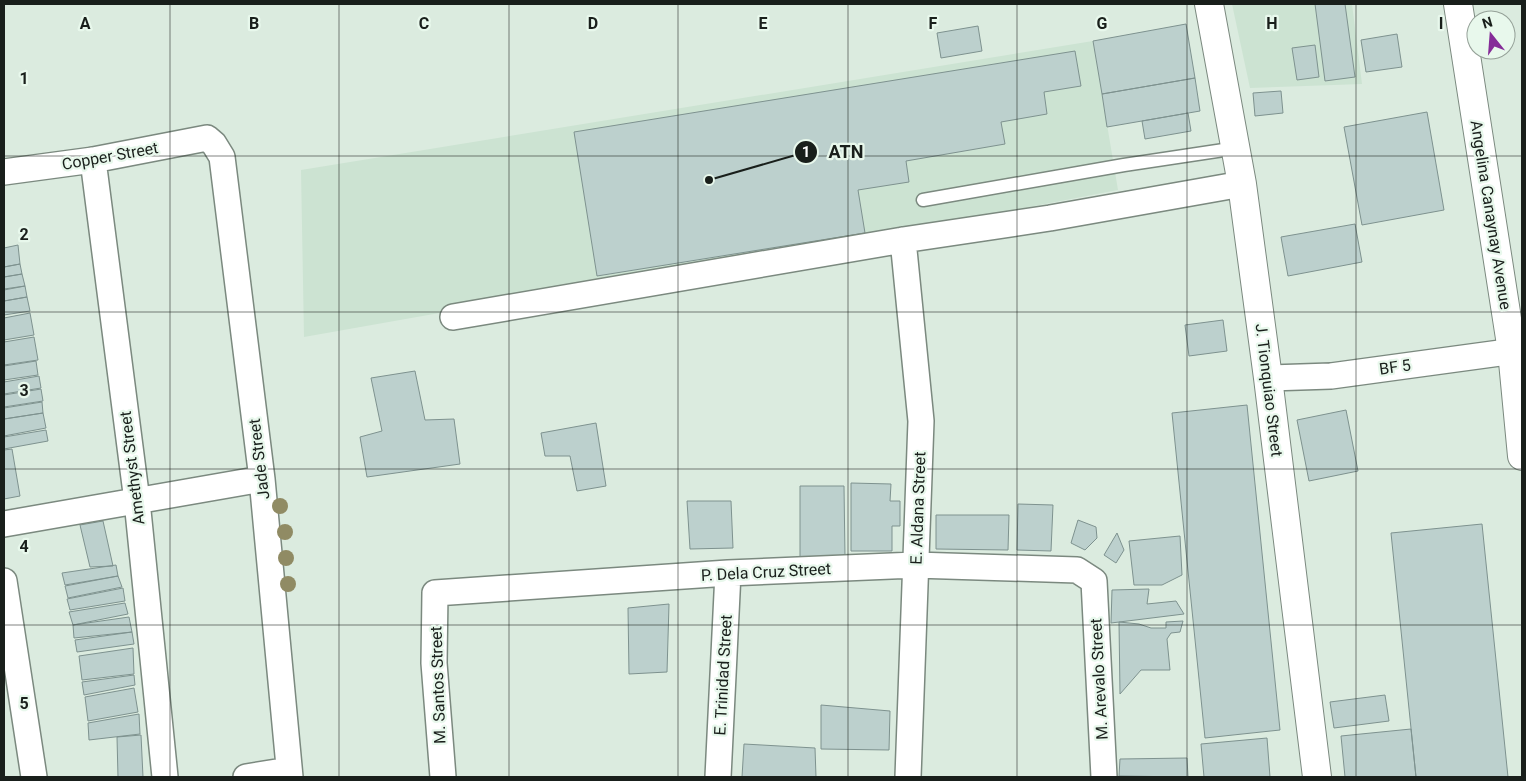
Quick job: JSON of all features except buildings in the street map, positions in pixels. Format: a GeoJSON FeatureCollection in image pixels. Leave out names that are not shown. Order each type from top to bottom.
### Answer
{"type":"FeatureCollection","features":[{"type":"Feature","properties":{"kind":"main road","name":"J. Tionquiao Street"},"geometry":{"type":"LineString","coordinates":[[1210,4],[1242,184],[1317,777]]}},
{"type":"Feature","properties":{"kind":"main road","name":"Angelina Canaynay Avenue"},"geometry":{"type":"LineString","coordinates":[[1458,4],[1517,350],[1522,456]]}},
{"type":"Feature","properties":{"kind":"street","name":"Copper Street"},"geometry":{"type":"LineString","coordinates":[[4,172],[93,160],[207,138],[214,144]]}},
{"type":"Feature","properties":{"kind":"street","name":"Jade Street"},"geometry":{"type":"LineString","coordinates":[[214,144],[222,157],[262,479],[290,774]]}},
{"type":"Feature","properties":{"kind":"street","name":"Amethyst Street"},"geometry":{"type":"LineString","coordinates":[[93,160],[137,500],[165,777]]}},
{"type":"Feature","properties":{"kind":"street"},"geometry":{"type":"LineString","coordinates":[[453,317],[903,240],[1050,218],[1242,184]]}},
{"type":"Feature","properties":{"kind":"street","name":"E. Aldana Street"},"geometry":{"type":"LineString","coordinates":[[903,240],[921,421],[908,777]]}},
{"type":"Feature","properties":{"kind":"street","name":"BF 5"},"geometry":{"type":"LineString","coordinates":[[1268,378],[1331,376],[1517,350]]}},
{"type":"Feature","properties":{"kind":"street"},"geometry":{"type":"LineString","coordinates":[[4,524],[262,479]]}},
{"type":"Feature","properties":{"kind":"street","name":"P. Dela Cruz Street"},"geometry":{"type":"LineString","coordinates":[[435,593],[728,573],[915,565],[1077,570],[1094,581]]}},
{"type":"Feature","properties":{"kind":"street","name":"E. Trinidad Street"},"geometry":{"type":"LineString","coordinates":[[718,777],[728,573]]}},
{"type":"Feature","properties":{"kind":"street"},"geometry":{"type":"LineString","coordinates":[[4,581],[34,777]]}},
{"type":"Feature","properties":{"kind":"street","name":"M. Arevalo Street"},"geometry":{"type":"LineString","coordinates":[[1094,581],[1104,777]]}},
{"type":"Feature","properties":{"kind":"street","name":"M. Santos Street"},"geometry":{"type":"LineString","coordinates":[[435,593],[434,663],[443,777]]}},
{"type":"Feature","properties":{"kind":"street"},"geometry":{"type":"LineString","coordinates":[[246,777],[290,774]]}},
{"type":"Feature","properties":{"kind":"lane"},"geometry":{"type":"LineString","coordinates":[[923,200],[1124,165],[1236,148]]}},
{"type":"Feature","properties":{"kind":"shaded area"},"geometry":{"type":"Polygon","coordinates":[[[1232,4],[1352,4],[1362,84],[1250,88],[1232,4]]]}},
{"type":"Feature","properties":{"kind":"shaded area"},"geometry":{"type":"Polygon","coordinates":[[[1093,41],[1118,190],[925,227],[304,337],[301,170],[1093,41]]]}},
{"type":"Feature","properties":{"kind":"place","name":"ATN"},"geometry":{"type":"Point","coordinates":[709,180]}}]}
